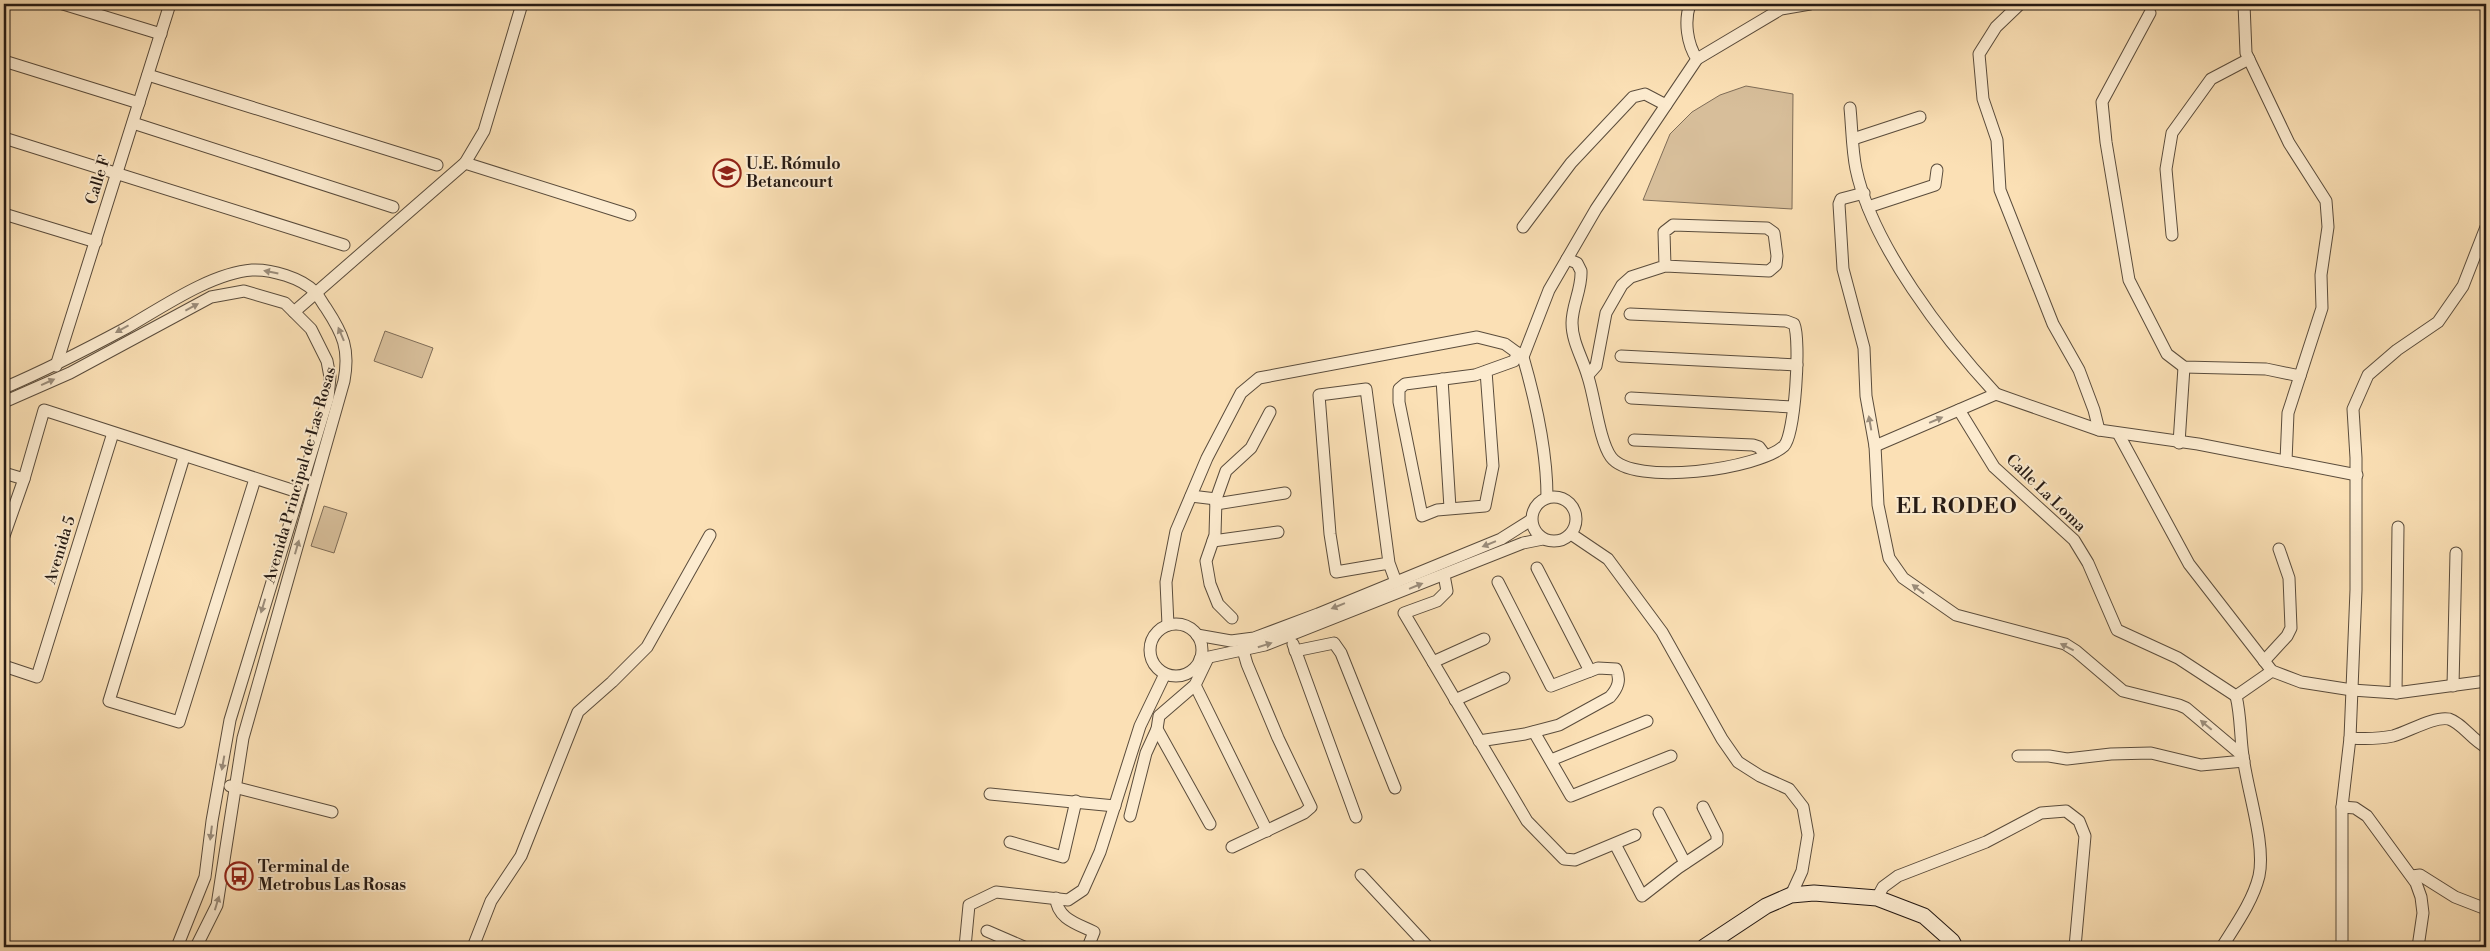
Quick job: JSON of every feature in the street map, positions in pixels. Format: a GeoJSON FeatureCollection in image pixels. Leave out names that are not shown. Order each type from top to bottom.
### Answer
{"type":"FeatureCollection","features":[{"type":"Feature","properties":{"kind":"main road"},"geometry":{"type":"LineString","coordinates":[[1704,947],[1766,906],[1791,895],[1814,893],[1877,898],[1924,916],[1952,941],[1955,947]]}},
{"type":"Feature","properties":{"kind":"street"},"geometry":{"type":"LineString","coordinates":[[63,4],[161,34]]}},
{"type":"Feature","properties":{"kind":"street","name":"Calle F"},"geometry":{"type":"LineString","coordinates":[[56,366],[170,4]]}},
{"type":"Feature","properties":{"kind":"street"},"geometry":{"type":"LineString","coordinates":[[294,312],[465,163],[484,131],[522,4]]}},
{"type":"Feature","properties":{"kind":"street"},"geometry":{"type":"LineString","coordinates":[[1690,4],[1688,16],[1689,41],[1697,59]]}},
{"type":"Feature","properties":{"kind":"street"},"geometry":{"type":"LineString","coordinates":[[1486,371],[1493,466],[1485,506],[1450,508],[1422,516],[1399,402],[1399,389],[1405,384],[1475,375],[1486,371],[1514,361],[1521,355],[1549,290],[1596,209],[1697,59],[1781,9],[1810,4]]}},
{"type":"Feature","properties":{"kind":"street"},"geometry":{"type":"LineString","coordinates":[[2020,4],[1996,26],[1979,54],[1983,99],[1997,140],[2000,190],[2052,324],[2079,370],[2094,410],[2099,430]]}},
{"type":"Feature","properties":{"kind":"street"},"geometry":{"type":"LineString","coordinates":[[2244,4],[2246,53],[2289,143],[2326,201],[2328,227],[2321,275],[2322,308],[2288,413],[2286,462]]}},
{"type":"Feature","properties":{"kind":"street"},"geometry":{"type":"LineString","coordinates":[[2150,13],[2102,102],[2106,142],[2129,280],[2167,354],[2184,367],[2266,369],[2300,376]]}},
{"type":"Feature","properties":{"kind":"street"},"geometry":{"type":"LineString","coordinates":[[2172,235],[2166,169],[2172,133],[2212,78],[2249,59]]}},
{"type":"Feature","properties":{"kind":"street"},"geometry":{"type":"LineString","coordinates":[[4,61],[139,103]]}},
{"type":"Feature","properties":{"kind":"street"},"geometry":{"type":"LineString","coordinates":[[148,75],[437,165]]}},
{"type":"Feature","properties":{"kind":"street"},"geometry":{"type":"LineString","coordinates":[[1524,227],[1571,163],[1634,97],[1645,94],[1666,105]]}},
{"type":"Feature","properties":{"kind":"street"},"geometry":{"type":"LineString","coordinates":[[1850,108],[1856,169],[1868,207],[1899,268],[1969,365],[1996,394],[2099,430],[2179,443],[2198,444],[2356,475]]}},
{"type":"Feature","properties":{"kind":"street"},"geometry":{"type":"LineString","coordinates":[[1853,139],[1920,117]]}},
{"type":"Feature","properties":{"kind":"street"},"geometry":{"type":"LineString","coordinates":[[133,123],[393,207]]}},
{"type":"Feature","properties":{"kind":"street"},"geometry":{"type":"LineString","coordinates":[[4,138],[344,245]]}},
{"type":"Feature","properties":{"kind":"street"},"geometry":{"type":"LineString","coordinates":[[465,163],[630,215]]}},
{"type":"Feature","properties":{"kind":"street"},"geometry":{"type":"LineString","coordinates":[[1868,207],[1934,185],[1937,170]]}},
{"type":"Feature","properties":{"kind":"street"},"geometry":{"type":"LineString","coordinates":[[1864,193],[1841,199],[1839,204],[1843,269],[1864,348],[1866,396],[1875,446],[1882,534],[1888,558],[1903,578],[1956,616],[2065,644],[2123,691],[2179,704],[2186,708],[2243,758]]}},
{"type":"Feature","properties":{"kind":"street"},"geometry":{"type":"LineString","coordinates":[[4,214],[96,242]]}},
{"type":"Feature","properties":{"kind":"street"},"geometry":{"type":"LineString","coordinates":[[1588,375],[1596,366],[1606,313],[1622,285],[1639,274],[1665,266],[1765,272],[1776,265],[1774,233],[1767,228],[1673,225],[1664,232],[1665,266]]}},
{"type":"Feature","properties":{"kind":"street"},"geometry":{"type":"LineString","coordinates":[[2342,947],[2342,807],[2350,738],[2356,590],[2356,475],[2353,410],[2368,375],[2397,350],[2438,322],[2463,286],[2486,227]]}},
{"type":"Feature","properties":{"kind":"street"},"geometry":{"type":"LineString","coordinates":[[1567,259],[1577,263],[1582,271],[1572,322],[1578,351],[1588,375],[1607,450],[1612,459],[1622,466],[1648,472],[1682,473],[1740,463],[1779,450],[1786,444],[1790,434],[1797,365],[1797,334],[1794,324],[1789,321],[1630,314]]}},
{"type":"Feature","properties":{"kind":"street","name":"Avenida Principal de Las Rosas"},"geometry":{"type":"LineString","coordinates":[[4,388],[56,366],[206,284],[238,272],[253,270],[276,273],[299,281],[315,292],[341,330],[346,346],[347,364],[344,381],[243,738],[217,905],[196,947]]}},
{"type":"Feature","properties":{"kind":"street","name":"Avenida Principal de Las Rosas"},"geometry":{"type":"LineString","coordinates":[[4,402],[70,373],[211,297],[244,291],[285,303],[311,329],[327,361],[330,377],[328,398],[230,720],[218,785],[205,877],[177,947]]}},
{"type":"Feature","properties":{"kind":"street"},"geometry":{"type":"LineString","coordinates":[[1168,626],[1166,582],[1176,531],[1207,458],[1241,393],[1259,378],[1477,337],[1505,344],[1521,355],[1532,387],[1547,467],[1547,497]]}},
{"type":"Feature","properties":{"kind":"street"},"geometry":{"type":"LineString","coordinates":[[1621,356],[1797,365]]}},
{"type":"Feature","properties":{"kind":"street"},"geometry":{"type":"LineString","coordinates":[[2179,443],[2184,367]]}},
{"type":"Feature","properties":{"kind":"street"},"geometry":{"type":"LineString","coordinates":[[1442,379],[1450,508]]}},
{"type":"Feature","properties":{"kind":"street"},"geometry":{"type":"LineString","coordinates":[[1389,563],[1336,572],[1330,534],[1318,395],[1366,389],[1389,563],[1396,582]]}},
{"type":"Feature","properties":{"kind":"street"},"geometry":{"type":"LineString","coordinates":[[1875,446],[1996,394]]}},
{"type":"Feature","properties":{"kind":"street"},"geometry":{"type":"LineString","coordinates":[[1631,398],[1793,407]]}},
{"type":"Feature","properties":{"kind":"street"},"geometry":{"type":"LineString","coordinates":[[4,536],[24,479],[44,410],[184,457],[298,492]]}},
{"type":"Feature","properties":{"kind":"street","name":"Calle La Loma"},"geometry":{"type":"LineString","coordinates":[[1959,410],[1994,468],[2074,540],[2088,563],[2116,630],[2178,658],[2236,696]]}},
{"type":"Feature","properties":{"kind":"street"},"geometry":{"type":"LineString","coordinates":[[1232,618],[1218,604],[1210,584],[1206,561],[1213,541],[1216,501],[1226,472],[1251,448],[1270,412]]}},
{"type":"Feature","properties":{"kind":"street","name":"Avenida 5"},"geometry":{"type":"LineString","coordinates":[[4,666],[38,677],[113,433]]}},
{"type":"Feature","properties":{"kind":"street"},"geometry":{"type":"LineString","coordinates":[[2119,434],[2189,564],[2272,671],[2301,682],[2352,690],[2396,693],[2486,681]]}},
{"type":"Feature","properties":{"kind":"street"},"geometry":{"type":"LineString","coordinates":[[1634,440],[1753,445],[1759,447],[1765,455]]}},
{"type":"Feature","properties":{"kind":"street"},"geometry":{"type":"LineString","coordinates":[[184,457],[109,701],[118,704],[179,722],[255,478]]}},
{"type":"Feature","properties":{"kind":"street"},"geometry":{"type":"LineString","coordinates":[[4,472],[24,479]]}},
{"type":"Feature","properties":{"kind":"street"},"geometry":{"type":"LineString","coordinates":[[1191,496],[1216,501],[1284,493]]}},
{"type":"Feature","properties":{"kind":"street"},"geometry":{"type":"LineString","coordinates":[[1531,520],[1501,539],[1254,638],[1231,641],[1197,635],[1184,626],[1168,626],[1154,636],[1150,654],[1152,662],[1165,674],[1182,675],[1204,658],[1243,650],[1290,636],[1523,543],[1543,539],[1558,541],[1571,534],[1576,521],[1573,507],[1562,498],[1547,497],[1535,506],[1531,520],[1537,534],[1543,539]]}},
{"type":"Feature","properties":{"kind":"street"},"geometry":{"type":"LineString","coordinates":[[2396,693],[2398,527]]}},
{"type":"Feature","properties":{"kind":"street"},"geometry":{"type":"LineString","coordinates":[[1213,541],[1278,532]]}},
{"type":"Feature","properties":{"kind":"street"},"geometry":{"type":"LineString","coordinates":[[1571,534],[1608,559],[1662,632],[1722,739],[1738,762],[1760,776],[1789,789],[1804,807],[1808,835],[1802,871],[1791,895]]}},
{"type":"Feature","properties":{"kind":"street"},"geometry":{"type":"LineString","coordinates":[[473,947],[491,901],[521,856],[578,712],[647,647],[710,535]]}},
{"type":"Feature","properties":{"kind":"street"},"geometry":{"type":"LineString","coordinates":[[2264,661],[2288,636],[2291,628],[2289,578],[2279,549]]}},
{"type":"Feature","properties":{"kind":"street"},"geometry":{"type":"LineString","coordinates":[[2453,686],[2456,552]]}},
{"type":"Feature","properties":{"kind":"street"},"geometry":{"type":"LineString","coordinates":[[1538,568],[1590,671]]}},
{"type":"Feature","properties":{"kind":"street"},"geometry":{"type":"LineString","coordinates":[[1444,575],[1448,591],[1437,601],[1404,613],[1527,821],[1564,859],[1575,860],[1635,835]]}},
{"type":"Feature","properties":{"kind":"street"},"geometry":{"type":"LineString","coordinates":[[1479,741],[1534,732],[1559,725],[1610,697],[1616,690],[1620,677],[1616,668],[1598,668],[1551,686],[1498,582]]}},
{"type":"Feature","properties":{"kind":"street"},"geometry":{"type":"LineString","coordinates":[[1130,816],[1146,753],[1158,729],[1159,716],[1195,685],[1204,658],[1197,635]]}},
{"type":"Feature","properties":{"kind":"street"},"geometry":{"type":"LineString","coordinates":[[1290,636],[1356,816]]}},
{"type":"Feature","properties":{"kind":"street"},"geometry":{"type":"LineString","coordinates":[[1433,662],[1484,639]]}},
{"type":"Feature","properties":{"kind":"street"},"geometry":{"type":"LineString","coordinates":[[1295,651],[1334,643],[1341,653],[1395,788]]}},
{"type":"Feature","properties":{"kind":"street"},"geometry":{"type":"LineString","coordinates":[[1232,846],[1304,813],[1311,807],[1278,738],[1243,650]]}},
{"type":"Feature","properties":{"kind":"street"},"geometry":{"type":"LineString","coordinates":[[2222,947],[2246,905],[2259,876],[2259,845],[2243,758],[2241,720],[2236,696],[2272,671]]}},
{"type":"Feature","properties":{"kind":"street"},"geometry":{"type":"LineString","coordinates":[[965,947],[969,905],[996,892],[1068,900],[1084,890],[1100,852],[1140,726],[1165,674]]}},
{"type":"Feature","properties":{"kind":"street"},"geometry":{"type":"LineString","coordinates":[[1455,700],[1504,678]]}},
{"type":"Feature","properties":{"kind":"street"},"geometry":{"type":"LineString","coordinates":[[1195,685],[1266,830]]}},
{"type":"Feature","properties":{"kind":"street"},"geometry":{"type":"LineString","coordinates":[[2350,738],[2391,736],[2442,719],[2457,723],[2472,739],[2486,747]]}},
{"type":"Feature","properties":{"kind":"street"},"geometry":{"type":"LineString","coordinates":[[1551,760],[1647,721]]}},
{"type":"Feature","properties":{"kind":"street"},"geometry":{"type":"LineString","coordinates":[[1158,729],[1210,824]]}},
{"type":"Feature","properties":{"kind":"street"},"geometry":{"type":"LineString","coordinates":[[1534,732],[1571,796],[1671,756]]}},
{"type":"Feature","properties":{"kind":"street"},"geometry":{"type":"LineString","coordinates":[[2018,756],[2050,756],[2067,759],[2111,754],[2151,753],[2201,765],[2243,758]]}},
{"type":"Feature","properties":{"kind":"street"},"geometry":{"type":"LineString","coordinates":[[218,785],[236,786],[332,812]]}},
{"type":"Feature","properties":{"kind":"street"},"geometry":{"type":"LineString","coordinates":[[990,794],[1115,806]]}},
{"type":"Feature","properties":{"kind":"street"},"geometry":{"type":"LineString","coordinates":[[1010,842],[1064,857],[1076,801]]}},
{"type":"Feature","properties":{"kind":"street"},"geometry":{"type":"LineString","coordinates":[[1615,844],[1642,896],[1685,863],[1717,842],[1717,835],[1703,807]]}},
{"type":"Feature","properties":{"kind":"street"},"geometry":{"type":"LineString","coordinates":[[2342,807],[2355,808],[2366,816],[2393,855],[2412,876],[2423,905],[2418,947]]}},
{"type":"Feature","properties":{"kind":"street"},"geometry":{"type":"LineString","coordinates":[[1877,898],[1883,887],[1898,876],[1980,844],[2041,813],[2066,811],[2078,822],[2085,836],[2075,947]]}},
{"type":"Feature","properties":{"kind":"street"},"geometry":{"type":"LineString","coordinates":[[1659,813],[1685,863]]}},
{"type":"Feature","properties":{"kind":"street"},"geometry":{"type":"LineString","coordinates":[[1361,875],[1428,947]]}},
{"type":"Feature","properties":{"kind":"street"},"geometry":{"type":"LineString","coordinates":[[2412,876],[2420,875],[2455,897],[2486,909]]}},
{"type":"Feature","properties":{"kind":"street"},"geometry":{"type":"LineString","coordinates":[[1056,898],[1056,907],[1062,916],[1094,932],[1088,947]]}},
{"type":"Feature","properties":{"kind":"street"},"geometry":{"type":"LineString","coordinates":[[987,931],[1024,947]]}},
{"type":"Feature","properties":{"kind":"shaded area"},"geometry":{"type":"Polygon","coordinates":[[[1746,86],[1793,94],[1792,209],[1643,200],[1670,134],[1692,112],[1720,95],[1746,86]]]}},
{"type":"Feature","properties":{"kind":"shaded area"},"geometry":{"type":"Polygon","coordinates":[[[385,331],[433,348],[422,378],[374,361],[385,331]]]}},
{"type":"Feature","properties":{"kind":"shaded area"},"geometry":{"type":"Polygon","coordinates":[[[324,506],[347,513],[334,553],[311,546],[324,506]]]}},
{"type":"Feature","properties":{"kind":"place","name":"U.E. Rómulo Betancourt"},"geometry":{"type":"Point","coordinates":[727,173]}},
{"type":"Feature","properties":{"kind":"place","name":"Terminal de Metrobus Las Rosas"},"geometry":{"type":"Point","coordinates":[239,876]}},
{"type":"Feature","properties":{"kind":"district","name":"EL RODEO"},"geometry":{"type":"Point","coordinates":[1957,507]}}]}
